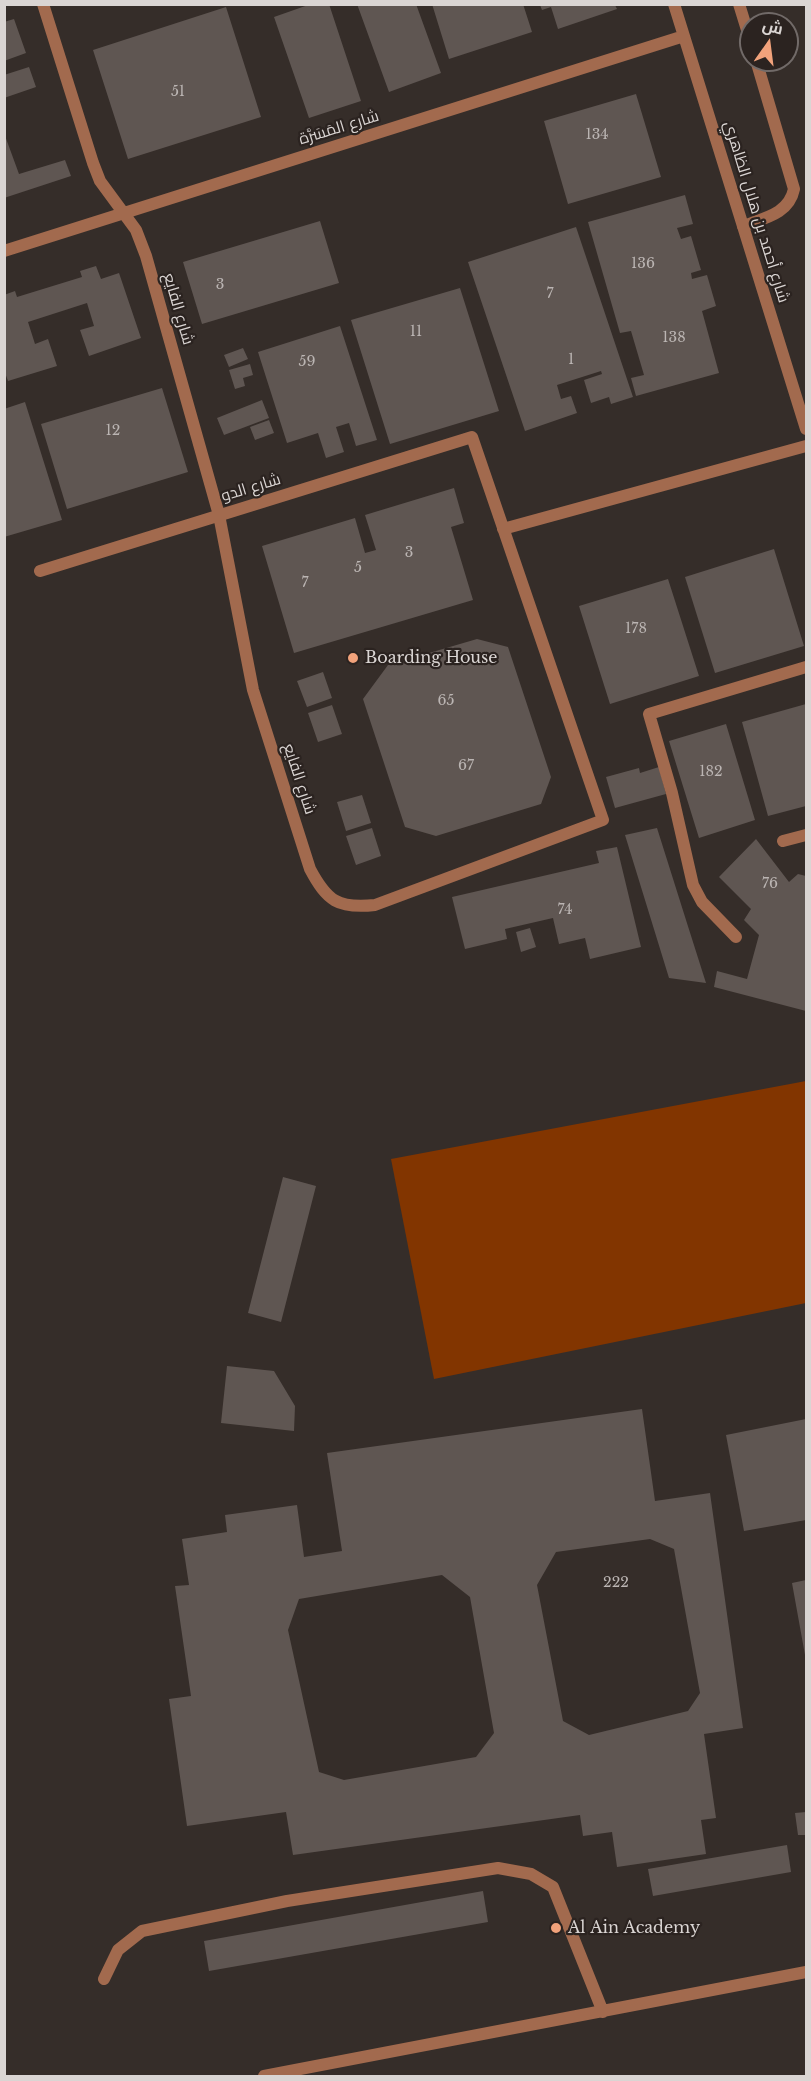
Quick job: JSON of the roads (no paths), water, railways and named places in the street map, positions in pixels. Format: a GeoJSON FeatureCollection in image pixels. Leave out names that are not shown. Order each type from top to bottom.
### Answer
{"type":"FeatureCollection","features":[{"type":"Feature","properties":{"kind":"street","name":"شارع الفايع"},"geometry":{"type":"LineString","coordinates":[[43,4],[100,181],[136,230],[146,256],[219,515],[253,690],[310,869],[321,891],[335,902],[354,907],[375,905],[603,820],[472,437]]}},
{"type":"Feature","properties":{"kind":"street","name":"شارع أحمد بن هلال الظاهري"},"geometry":{"type":"LineString","coordinates":[[674,4],[807,429]]}},
{"type":"Feature","properties":{"kind":"street","name":"شارع المَسَرَّة"},"geometry":{"type":"LineString","coordinates":[[4,251],[684,36]]}},
{"type":"Feature","properties":{"kind":"street"},"geometry":{"type":"LineString","coordinates":[[743,226],[784,210],[789,204],[794,189],[760,72]]}},
{"type":"Feature","properties":{"kind":"street","name":"شارع الدو"},"geometry":{"type":"LineString","coordinates":[[40,571],[472,437]]}},
{"type":"Feature","properties":{"kind":"street"},"geometry":{"type":"LineString","coordinates":[[503,529],[807,446]]}},
{"type":"Feature","properties":{"kind":"street"},"geometry":{"type":"LineString","coordinates":[[736,937],[702,902],[693,885],[672,793],[649,714],[807,667]]}},
{"type":"Feature","properties":{"kind":"street"},"geometry":{"type":"LineString","coordinates":[[783,841],[807,835]]}},
{"type":"Feature","properties":{"kind":"street"},"geometry":{"type":"LineString","coordinates":[[104,1979],[118,1950],[142,1931],[287,1901],[498,1868],[531,1874],[554,1887],[603,2012]]}},
{"type":"Feature","properties":{"kind":"street"},"geometry":{"type":"LineString","coordinates":[[264,2076],[807,1972]]}},
{"type":"Feature","properties":{"kind":"place","name":"Boarding House"},"geometry":{"type":"Point","coordinates":[353,658]}},
{"type":"Feature","properties":{"kind":"place","name":"Al Ain Academy"},"geometry":{"type":"Point","coordinates":[556,1928]}}]}
